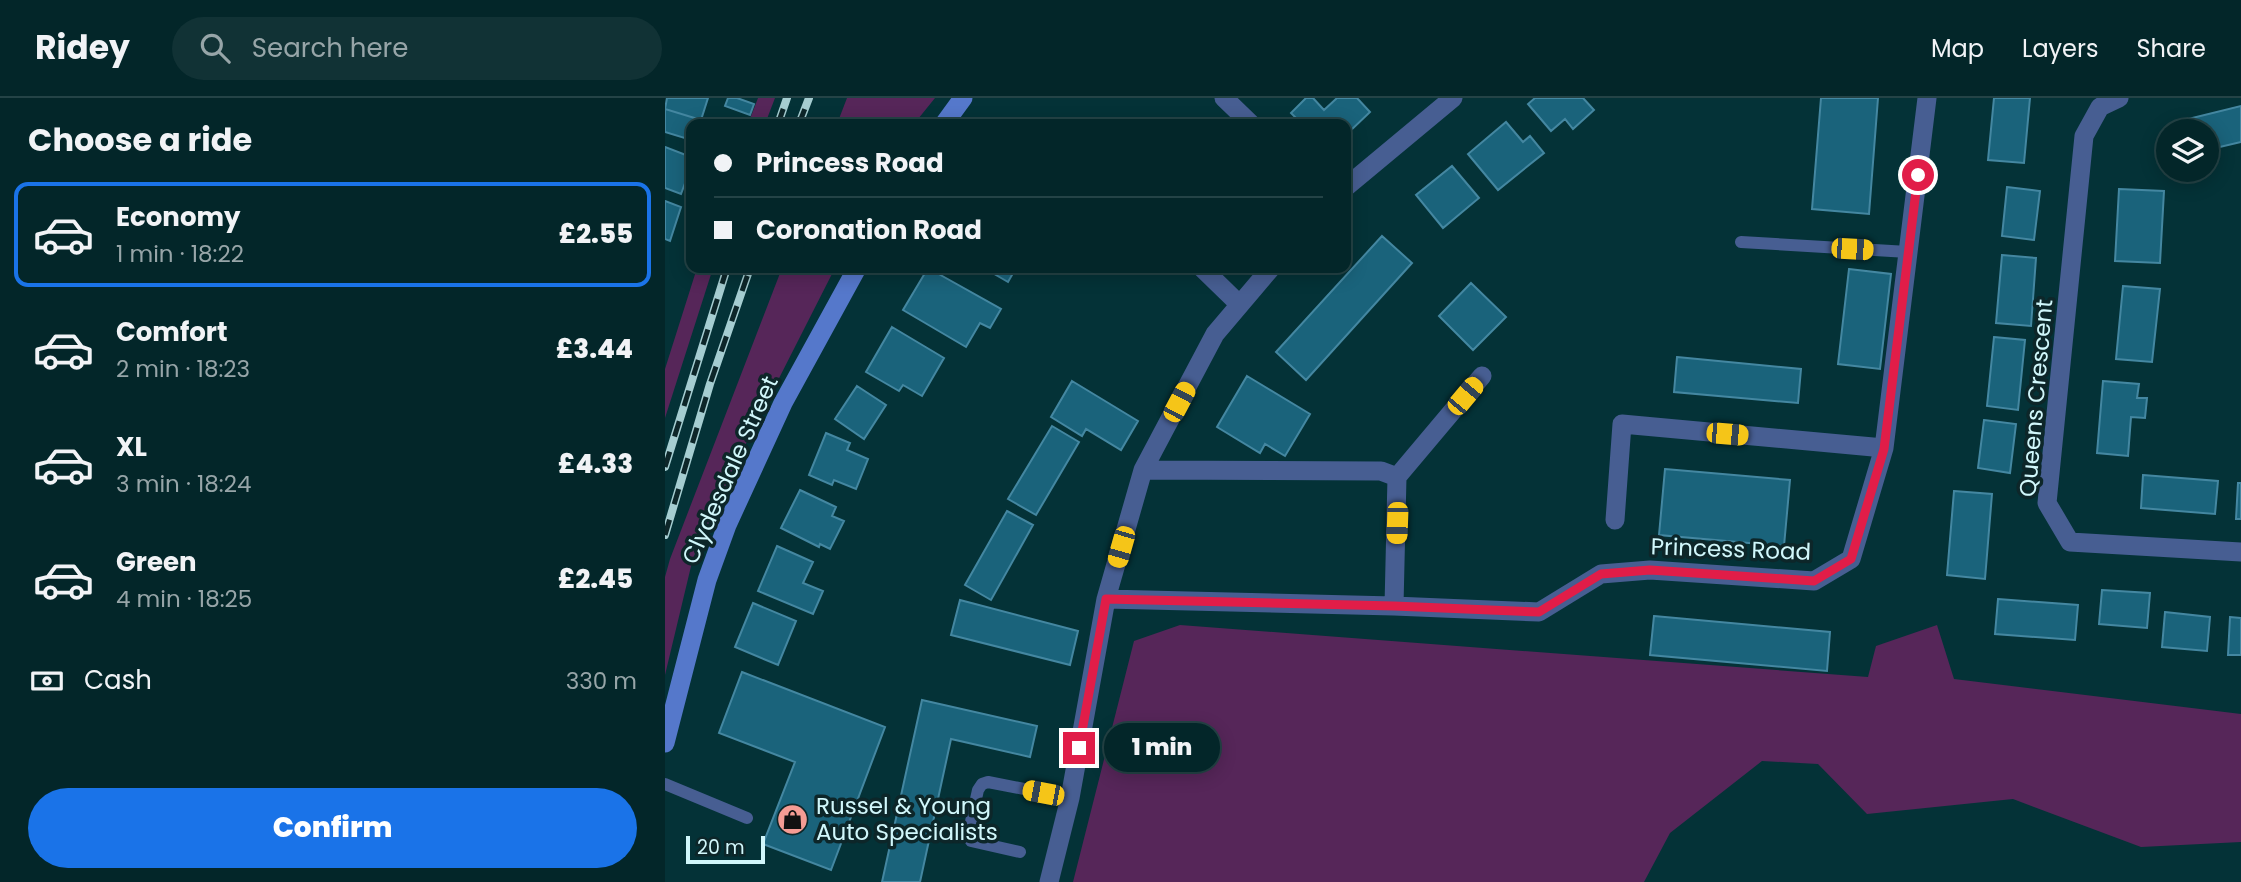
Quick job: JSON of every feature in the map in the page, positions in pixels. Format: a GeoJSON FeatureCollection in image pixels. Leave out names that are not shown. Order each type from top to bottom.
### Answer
{"type":"FeatureCollection","features":[{"type":"Feature","properties":{"kind":"main road"},"geometry":{"type":"LineString","coordinates":[[948,119],[963,98]]}},
{"type":"Feature","properties":{"kind":"main road","name":"Clydesdale Street"},"geometry":{"type":"LineString","coordinates":[[665,743],[707,580],[727,525],[783,402],[854,273]]}},
{"type":"Feature","properties":{"kind":"street"},"geometry":{"type":"LineString","coordinates":[[1224,98],[1246,119]]}},
{"type":"Feature","properties":{"kind":"street"},"geometry":{"type":"LineString","coordinates":[[1351,183],[1453,98]]}},
{"type":"Feature","properties":{"kind":"street","name":"Princess Road"},"geometry":{"type":"LineString","coordinates":[[1106,599],[1539,612],[1601,574],[1650,570],[1814,581],[1851,559],[1884,449],[1927,98]]}},
{"type":"Feature","properties":{"kind":"street","name":"Queens Crescent"},"geometry":{"type":"LineString","coordinates":[[2119,98],[2100,107],[2084,136],[2047,503],[2070,542],[2241,552]]}},
{"type":"Feature","properties":{"kind":"street"},"geometry":{"type":"LineString","coordinates":[[1207,273],[1240,304]]}},
{"type":"Feature","properties":{"kind":"street"},"geometry":{"type":"LineString","coordinates":[[1049,882],[1070,798],[1106,599],[1143,470],[1215,334],[1267,273]]}},
{"type":"Feature","properties":{"kind":"street"},"geometry":{"type":"LineString","coordinates":[[1394,606],[1397,477],[1482,376]]}},
{"type":"Feature","properties":{"kind":"street"},"geometry":{"type":"LineString","coordinates":[[1615,520],[1622,424],[1884,449]]}},
{"type":"Feature","properties":{"kind":"street"},"geometry":{"type":"LineString","coordinates":[[1143,470],[1381,471],[1397,477]]}},
{"type":"Feature","properties":{"kind":"lane"},"geometry":{"type":"LineString","coordinates":[[1741,242],[1908,252]]}},
{"type":"Feature","properties":{"kind":"lane"},"geometry":{"type":"LineString","coordinates":[[1020,852],[971,841],[968,835],[982,784],[988,782],[1070,798]]}},
{"type":"Feature","properties":{"kind":"lane"},"geometry":{"type":"LineString","coordinates":[[665,784],[747,818]]}},
{"type":"Feature","properties":{"kind":"shaded area"},"geometry":{"type":"Polygon","coordinates":[[[758,98],[775,98],[767,119],[750,119],[758,98]]]}},
{"type":"Feature","properties":{"kind":"shaded area"},"geometry":{"type":"Polygon","coordinates":[[[847,98],[935,98],[918,119],[839,119],[847,98]]]}},
{"type":"Feature","properties":{"kind":"shaded area"},"geometry":{"type":"Polygon","coordinates":[[[695,273],[711,273],[665,418],[665,369],[695,273]]]}},
{"type":"Feature","properties":{"kind":"shaded area"},"geometry":{"type":"Polygon","coordinates":[[[780,273],[832,273],[733,469],[693,558],[665,675],[665,577],[780,273]]]}},
{"type":"Feature","properties":{"kind":"shaded area"},"geometry":{"type":"Polygon","coordinates":[[[1180,625],[1868,677],[1876,646],[1937,625],[1954,679],[2241,714],[2241,842],[2141,847],[2013,799],[1867,814],[1818,764],[1762,761],[1670,833],[1644,882],[1073,882],[1134,641],[1180,625]]]}},
{"type":"Feature","properties":{"kind":"building"},"geometry":{"type":"Polygon","coordinates":[[[667,98],[708,98],[701,119],[665,109],[667,98]]]}},
{"type":"Feature","properties":{"kind":"building"},"geometry":{"type":"Polygon","coordinates":[[[728,98],[754,104],[750,115],[725,106],[728,98]]]}},
{"type":"Feature","properties":{"kind":"building"},"geometry":{"type":"Polygon","coordinates":[[[1306,98],[1313,98],[1324,110],[1337,98],[1357,98],[1370,112],[1351,130],[1351,119],[1297,119],[1291,113],[1306,98]]]}},
{"type":"Feature","properties":{"kind":"building"},"geometry":{"type":"Polygon","coordinates":[[[1535,98],[1583,98],[1594,110],[1573,129],[1565,119],[1551,131],[1528,104],[1535,98]]]}},
{"type":"Feature","properties":{"kind":"building"},"geometry":{"type":"Polygon","coordinates":[[[1821,98],[1878,98],[1869,214],[1812,209],[1821,98]]]}},
{"type":"Feature","properties":{"kind":"building"},"geometry":{"type":"Polygon","coordinates":[[[1994,98],[2030,98],[2024,163],[1988,160],[1994,98]]]}},
{"type":"Feature","properties":{"kind":"building"},"geometry":{"type":"Polygon","coordinates":[[[2241,106],[2241,142],[2219,147],[2219,119],[2188,119],[2241,106]]]}},
{"type":"Feature","properties":{"kind":"building"},"geometry":{"type":"Polygon","coordinates":[[[665,109],[698,119],[686,119],[686,138],[665,132],[665,109]]]}},
{"type":"Feature","properties":{"kind":"building"},"geometry":{"type":"Polygon","coordinates":[[[1506,122],[1523,142],[1530,136],[1544,153],[1498,190],[1468,154],[1506,122]]]}},
{"type":"Feature","properties":{"kind":"building"},"geometry":{"type":"Polygon","coordinates":[[[665,147],[686,155],[686,180],[681,194],[665,188],[665,147]]]}},
{"type":"Feature","properties":{"kind":"building"},"geometry":{"type":"Polygon","coordinates":[[[1452,166],[1479,198],[1443,228],[1416,195],[1452,166]]]}},
{"type":"Feature","properties":{"kind":"building"},"geometry":{"type":"Polygon","coordinates":[[[2007,187],[2040,191],[2034,240],[2002,236],[2007,187]]]}},
{"type":"Feature","properties":{"kind":"building"},"geometry":{"type":"Polygon","coordinates":[[[2119,189],[2164,191],[2160,263],[2115,261],[2119,189]]]}},
{"type":"Feature","properties":{"kind":"building"},"geometry":{"type":"Polygon","coordinates":[[[665,201],[681,207],[670,241],[665,239],[665,201]]]}},
{"type":"Feature","properties":{"kind":"building"},"geometry":{"type":"Polygon","coordinates":[[[1382,236],[1412,263],[1306,380],[1276,352],[1382,236]]]}},
{"type":"Feature","properties":{"kind":"building"},"geometry":{"type":"Polygon","coordinates":[[[2002,255],[2036,258],[2031,326],[1996,323],[2002,255]]]}},
{"type":"Feature","properties":{"kind":"building"},"geometry":{"type":"Polygon","coordinates":[[[1849,269],[1891,274],[1880,369],[1838,364],[1849,269]]]}},
{"type":"Feature","properties":{"kind":"building"},"geometry":{"type":"Polygon","coordinates":[[[925,273],[937,273],[1001,309],[990,328],[980,323],[966,347],[903,310],[925,273]]]}},
{"type":"Feature","properties":{"kind":"building"},"geometry":{"type":"Polygon","coordinates":[[[993,273],[1013,273],[1008,282],[993,273]]]}},
{"type":"Feature","properties":{"kind":"building"},"geometry":{"type":"Polygon","coordinates":[[[1471,283],[1506,317],[1473,350],[1439,316],[1471,283]]]}},
{"type":"Feature","properties":{"kind":"building"},"geometry":{"type":"Polygon","coordinates":[[[2123,286],[2160,289],[2152,362],[2116,359],[2123,286]]]}},
{"type":"Feature","properties":{"kind":"building"},"geometry":{"type":"Polygon","coordinates":[[[892,327],[944,358],[922,396],[903,385],[899,391],[866,372],[892,327]]]}},
{"type":"Feature","properties":{"kind":"building"},"geometry":{"type":"Polygon","coordinates":[[[1994,337],[2025,340],[2018,410],[1987,406],[1994,337]]]}},
{"type":"Feature","properties":{"kind":"building"},"geometry":{"type":"Polygon","coordinates":[[[1677,357],[1801,369],[1798,403],[1674,392],[1677,357]]]}},
{"type":"Feature","properties":{"kind":"building"},"geometry":{"type":"Polygon","coordinates":[[[1247,376],[1310,414],[1285,456],[1265,444],[1260,453],[1217,427],[1247,376]]]}},
{"type":"Feature","properties":{"kind":"building"},"geometry":{"type":"Polygon","coordinates":[[[1072,381],[1138,421],[1121,450],[1086,429],[1082,436],[1051,417],[1072,381]]]}},
{"type":"Feature","properties":{"kind":"building"},"geometry":{"type":"Polygon","coordinates":[[[2103,381],[2139,384],[2137,398],[2147,398],[2145,418],[2131,417],[2128,456],[2097,453],[2103,381]]]}},
{"type":"Feature","properties":{"kind":"building"},"geometry":{"type":"Polygon","coordinates":[[[857,386],[886,405],[864,439],[835,419],[857,386]]]}},
{"type":"Feature","properties":{"kind":"building"},"geometry":{"type":"Polygon","coordinates":[[[1984,420],[2016,424],[2010,473],[1978,468],[1984,420]]]}},
{"type":"Feature","properties":{"kind":"building"},"geometry":{"type":"Polygon","coordinates":[[[1052,426],[1079,442],[1036,515],[1008,499],[1052,426]]]}},
{"type":"Feature","properties":{"kind":"building"},"geometry":{"type":"Polygon","coordinates":[[[826,433],[850,443],[847,450],[868,459],[856,489],[834,480],[832,485],[809,475],[826,433]]]}},
{"type":"Feature","properties":{"kind":"building"},"geometry":{"type":"Polygon","coordinates":[[[1665,469],[1790,480],[1784,546],[1659,535],[1665,469]]]}},
{"type":"Feature","properties":{"kind":"building"},"geometry":{"type":"Polygon","coordinates":[[[2143,475],[2218,481],[2215,514],[2141,508],[2143,475]]]}},
{"type":"Feature","properties":{"kind":"building"},"geometry":{"type":"Polygon","coordinates":[[[2238,483],[2241,483],[2241,519],[2236,519],[2238,483]]]}},
{"type":"Feature","properties":{"kind":"building"},"geometry":{"type":"Polygon","coordinates":[[[800,490],[836,507],[832,516],[844,521],[830,549],[820,544],[819,547],[781,528],[800,490]]]}},
{"type":"Feature","properties":{"kind":"building"},"geometry":{"type":"Polygon","coordinates":[[[1954,491],[1992,494],[1985,579],[1947,575],[1954,491]]]}},
{"type":"Feature","properties":{"kind":"building"},"geometry":{"type":"Polygon","coordinates":[[[1007,511],[1033,525],[991,600],[965,585],[1007,511]]]}},
{"type":"Feature","properties":{"kind":"building"},"geometry":{"type":"Polygon","coordinates":[[[777,546],[813,562],[803,583],[823,591],[813,614],[758,591],[777,546]]]}},
{"type":"Feature","properties":{"kind":"building"},"geometry":{"type":"Polygon","coordinates":[[[2102,590],[2150,593],[2147,628],[2099,624],[2102,590]]]}},
{"type":"Feature","properties":{"kind":"building"},"geometry":{"type":"Polygon","coordinates":[[[1998,599],[2078,605],[2075,640],[1995,634],[1998,599]]]}},
{"type":"Feature","properties":{"kind":"building"},"geometry":{"type":"Polygon","coordinates":[[[960,600],[1078,631],[1070,665],[951,635],[960,600]]]}},
{"type":"Feature","properties":{"kind":"building"},"geometry":{"type":"Polygon","coordinates":[[[753,603],[796,621],[778,665],[735,647],[753,603]]]}},
{"type":"Feature","properties":{"kind":"building"},"geometry":{"type":"Polygon","coordinates":[[[2165,612],[2210,617],[2207,651],[2162,647],[2165,612]]]}},
{"type":"Feature","properties":{"kind":"building"},"geometry":{"type":"Polygon","coordinates":[[[1654,616],[1830,632],[1827,671],[1650,655],[1654,616]]]}},
{"type":"Feature","properties":{"kind":"building"},"geometry":{"type":"Polygon","coordinates":[[[2230,617],[2241,618],[2241,655],[2228,655],[2230,617]]]}},
{"type":"Feature","properties":{"kind":"building"},"geometry":{"type":"Polygon","coordinates":[[[742,672],[885,727],[831,870],[763,844],[795,762],[719,733],[742,672]]]}},
{"type":"Feature","properties":{"kind":"building"},"geometry":{"type":"Polygon","coordinates":[[[922,700],[1037,726],[1030,757],[951,739],[920,882],[882,882],[922,700]]]}},
{"type":"Feature","properties":{"kind":"railway"},"geometry":{"type":"LineString","coordinates":[[780,119],[787,98]]}},
{"type":"Feature","properties":{"kind":"railway"},"geometry":{"type":"LineString","coordinates":[[801,119],[809,98]]}},
{"type":"Feature","properties":{"kind":"railway"},"geometry":{"type":"LineString","coordinates":[[665,467],[725,273]]}},
{"type":"Feature","properties":{"kind":"railway"},"geometry":{"type":"LineString","coordinates":[[665,535],[710,384],[748,273]]}},
{"type":"Feature","properties":{"kind":"place","name":"Russel & Young Auto Specialists"},"geometry":{"type":"Point","coordinates":[793,819]}},
{"type":"Feature","properties":{"kind":"route"},"geometry":{"type":"LineString","coordinates":[[1079,748],[1106,599],[1539,612],[1601,574],[1650,570],[1814,581],[1851,559],[1884,449],[1918,175]]}}]}
